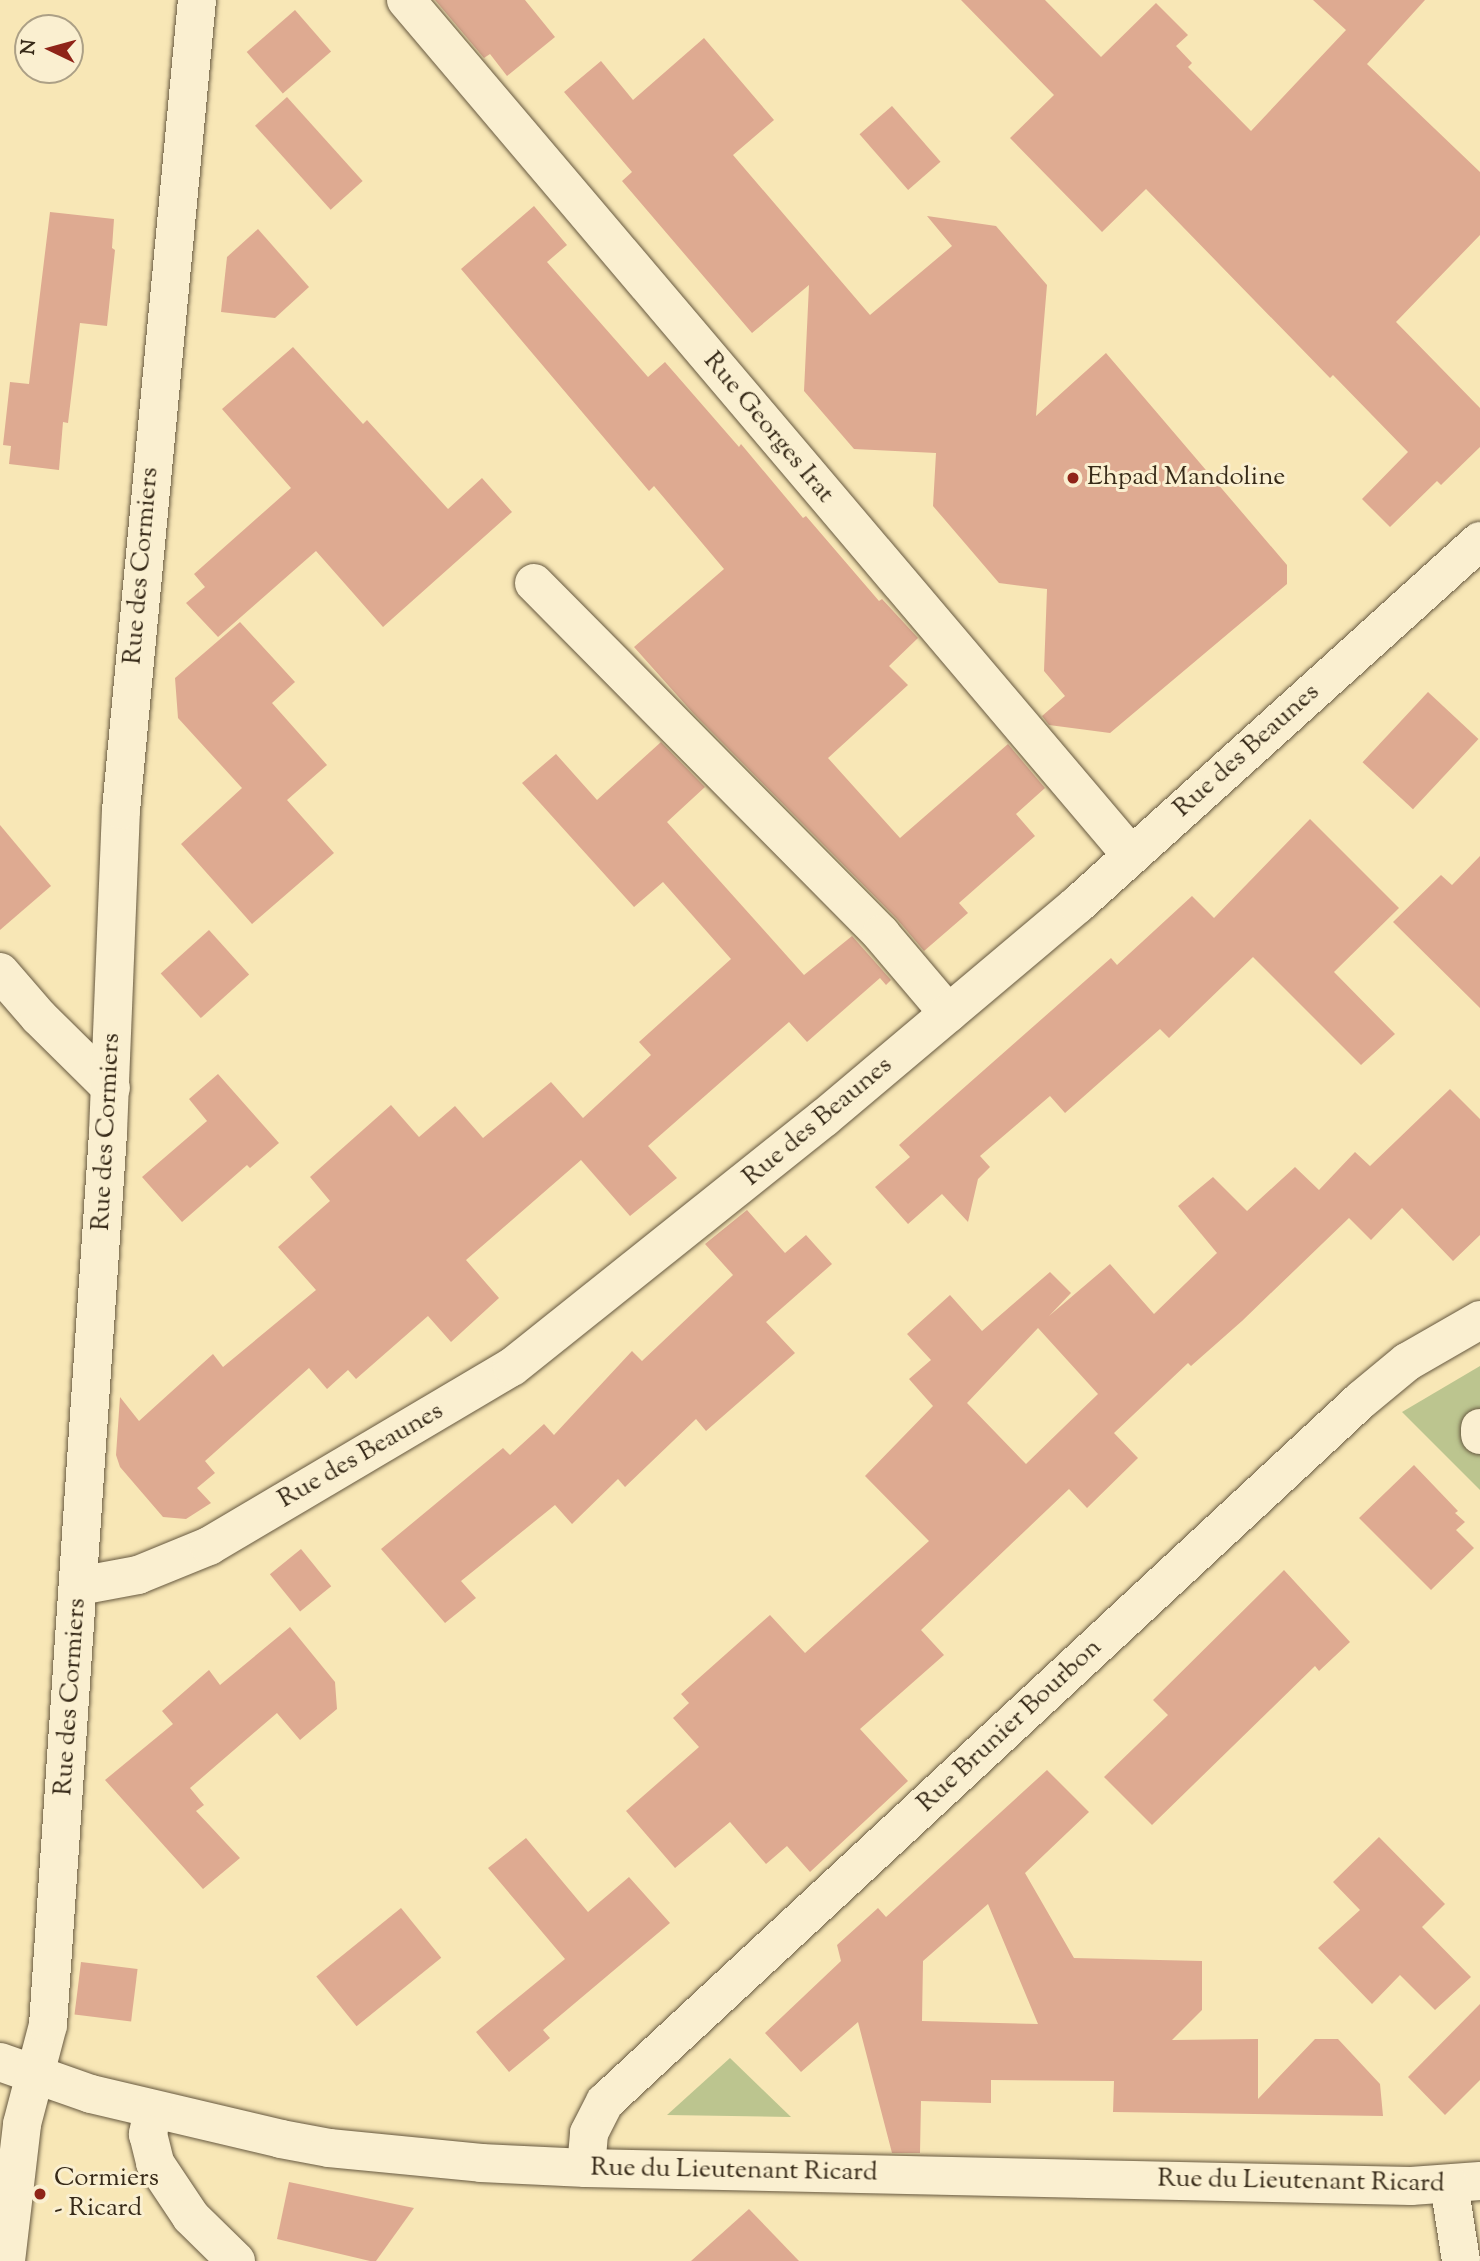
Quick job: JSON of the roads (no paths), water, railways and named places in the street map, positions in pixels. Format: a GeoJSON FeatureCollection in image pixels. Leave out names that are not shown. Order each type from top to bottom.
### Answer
{"type":"FeatureCollection","features":[{"type":"Feature","properties":{"kind":"street","name":"Rue des Cormiers"},"geometry":{"type":"LineString","coordinates":[[6,2261],[22,2124],[48,2025],[110,1088],[122,797],[197,0]]}},
{"type":"Feature","properties":{"kind":"street","name":"Rue Georges Irat"},"geometry":{"type":"LineString","coordinates":[[406,0],[1131,855]]}},
{"type":"Feature","properties":{"kind":"street","name":"Rue des Beaunes"},"geometry":{"type":"LineString","coordinates":[[79,1586],[138,1574],[209,1546],[512,1367],[792,1144],[948,1013],[1131,855],[1480,541]]}},
{"type":"Feature","properties":{"kind":"street"},"geometry":{"type":"LineString","coordinates":[[534,583],[881,934],[948,1013]]}},
{"type":"Feature","properties":{"kind":"street"},"geometry":{"type":"LineString","coordinates":[[0,972],[38,1017],[110,1088]]}},
{"type":"Feature","properties":{"kind":"street","name":"Rue Brunier Bourbon"},"geometry":{"type":"LineString","coordinates":[[586,2168],[589,2133],[605,2102],[1361,1400],[1408,1362],[1480,1320]]}},
{"type":"Feature","properties":{"kind":"street"},"geometry":{"type":"LineString","coordinates":[[1480,1428],[1480,1434]]}},
{"type":"Feature","properties":{"kind":"street","name":"Rue du Lieutenant Ricard"},"geometry":{"type":"LineString","coordinates":[[0,2062],[153,2110],[330,2148],[481,2163],[586,2168],[1411,2186],[1464,2183]]}},
{"type":"Feature","properties":{"kind":"street"},"geometry":{"type":"LineString","coordinates":[[153,2110],[148,2134],[155,2163],[191,2217],[236,2261]]}},
{"type":"Feature","properties":{"kind":"street"},"geometry":{"type":"LineString","coordinates":[[1461,2261],[1464,2183]]}},
{"type":"Feature","properties":{"kind":"place","name":"Ehpad Mandoline"},"geometry":{"type":"Point","coordinates":[1073,478]}},
{"type":"Feature","properties":{"kind":"place","name":"Cormiers - Ricard"},"geometry":{"type":"Point","coordinates":[40,2194]}}]}
